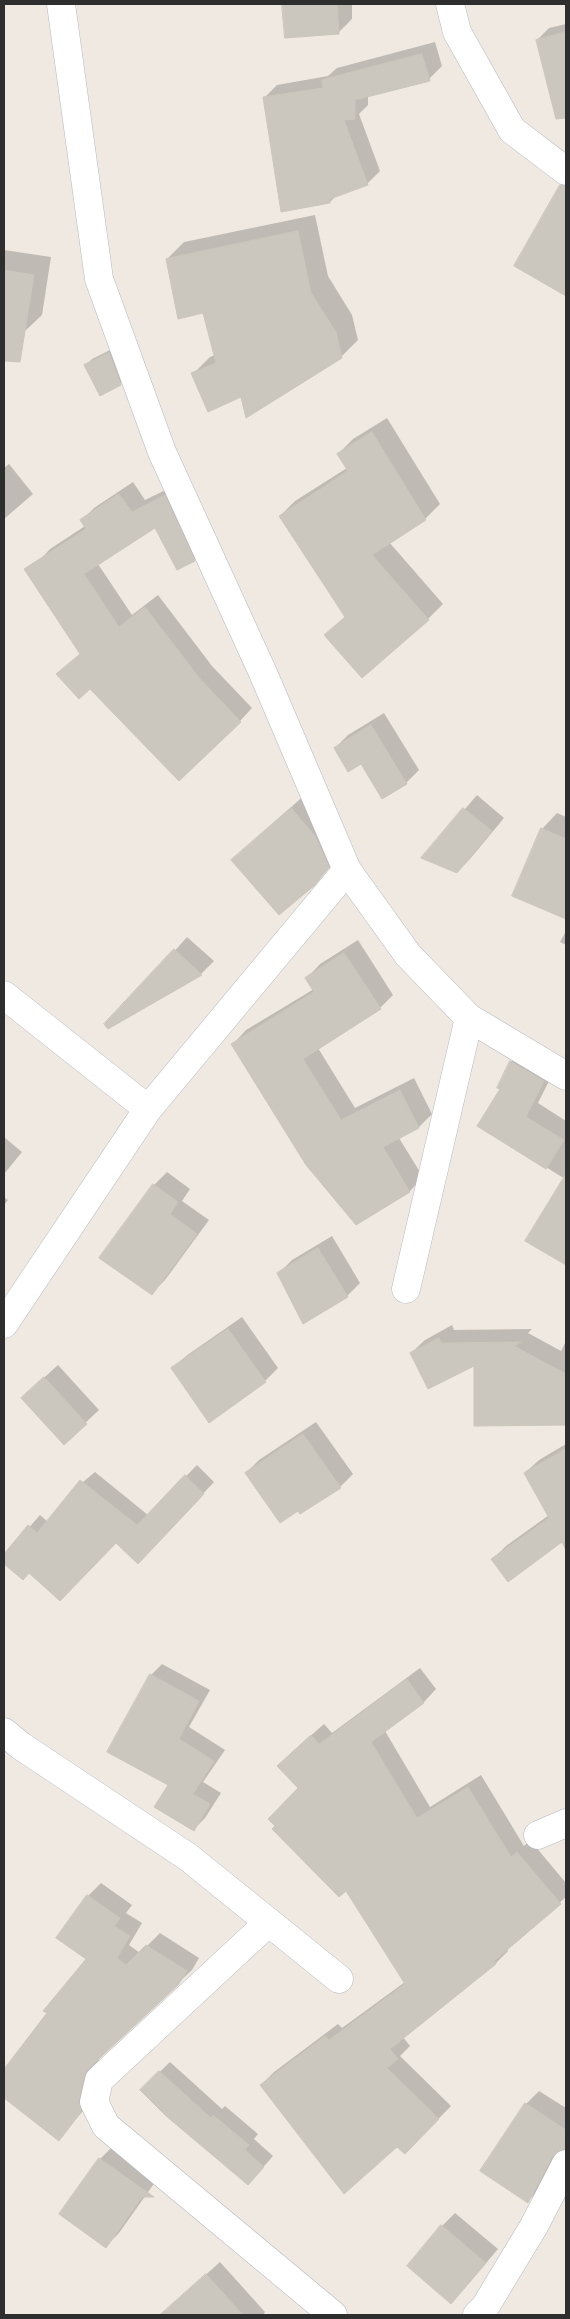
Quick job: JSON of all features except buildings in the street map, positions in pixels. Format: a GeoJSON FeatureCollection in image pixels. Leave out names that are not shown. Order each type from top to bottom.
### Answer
{"type":"FeatureCollection","features":[{"type":"Feature","properties":{"kind":"street"},"geometry":{"type":"LineString","coordinates":[[61,4],[99,279],[162,452],[263,673],[347,870],[408,955],[469,1018],[566,1076]]}},
{"type":"Feature","properties":{"kind":"street"},"geometry":{"type":"LineString","coordinates":[[450,4],[457,32],[512,130],[566,171]]}},
{"type":"Feature","properties":{"kind":"street"},"geometry":{"type":"LineString","coordinates":[[4,1324],[148,1109],[347,870]]}},
{"type":"Feature","properties":{"kind":"street"},"geometry":{"type":"LineString","coordinates":[[4,996],[148,1109]]}},
{"type":"Feature","properties":{"kind":"street"},"geometry":{"type":"LineString","coordinates":[[406,1289],[469,1018]]}},
{"type":"Feature","properties":{"kind":"street"},"geometry":{"type":"LineString","coordinates":[[4,1732],[21,1746],[188,1857],[338,1979]]}},
{"type":"Feature","properties":{"kind":"street"},"geometry":{"type":"LineString","coordinates":[[538,1835],[566,1823]]}},
{"type":"Feature","properties":{"kind":"street"},"geometry":{"type":"LineString","coordinates":[[269,1922],[99,2080],[94,2102],[106,2126],[333,2315]]}},
{"type":"Feature","properties":{"kind":"street"},"geometry":{"type":"LineString","coordinates":[[477,2315],[485,2307],[534,2226],[566,2164]]}}]}
